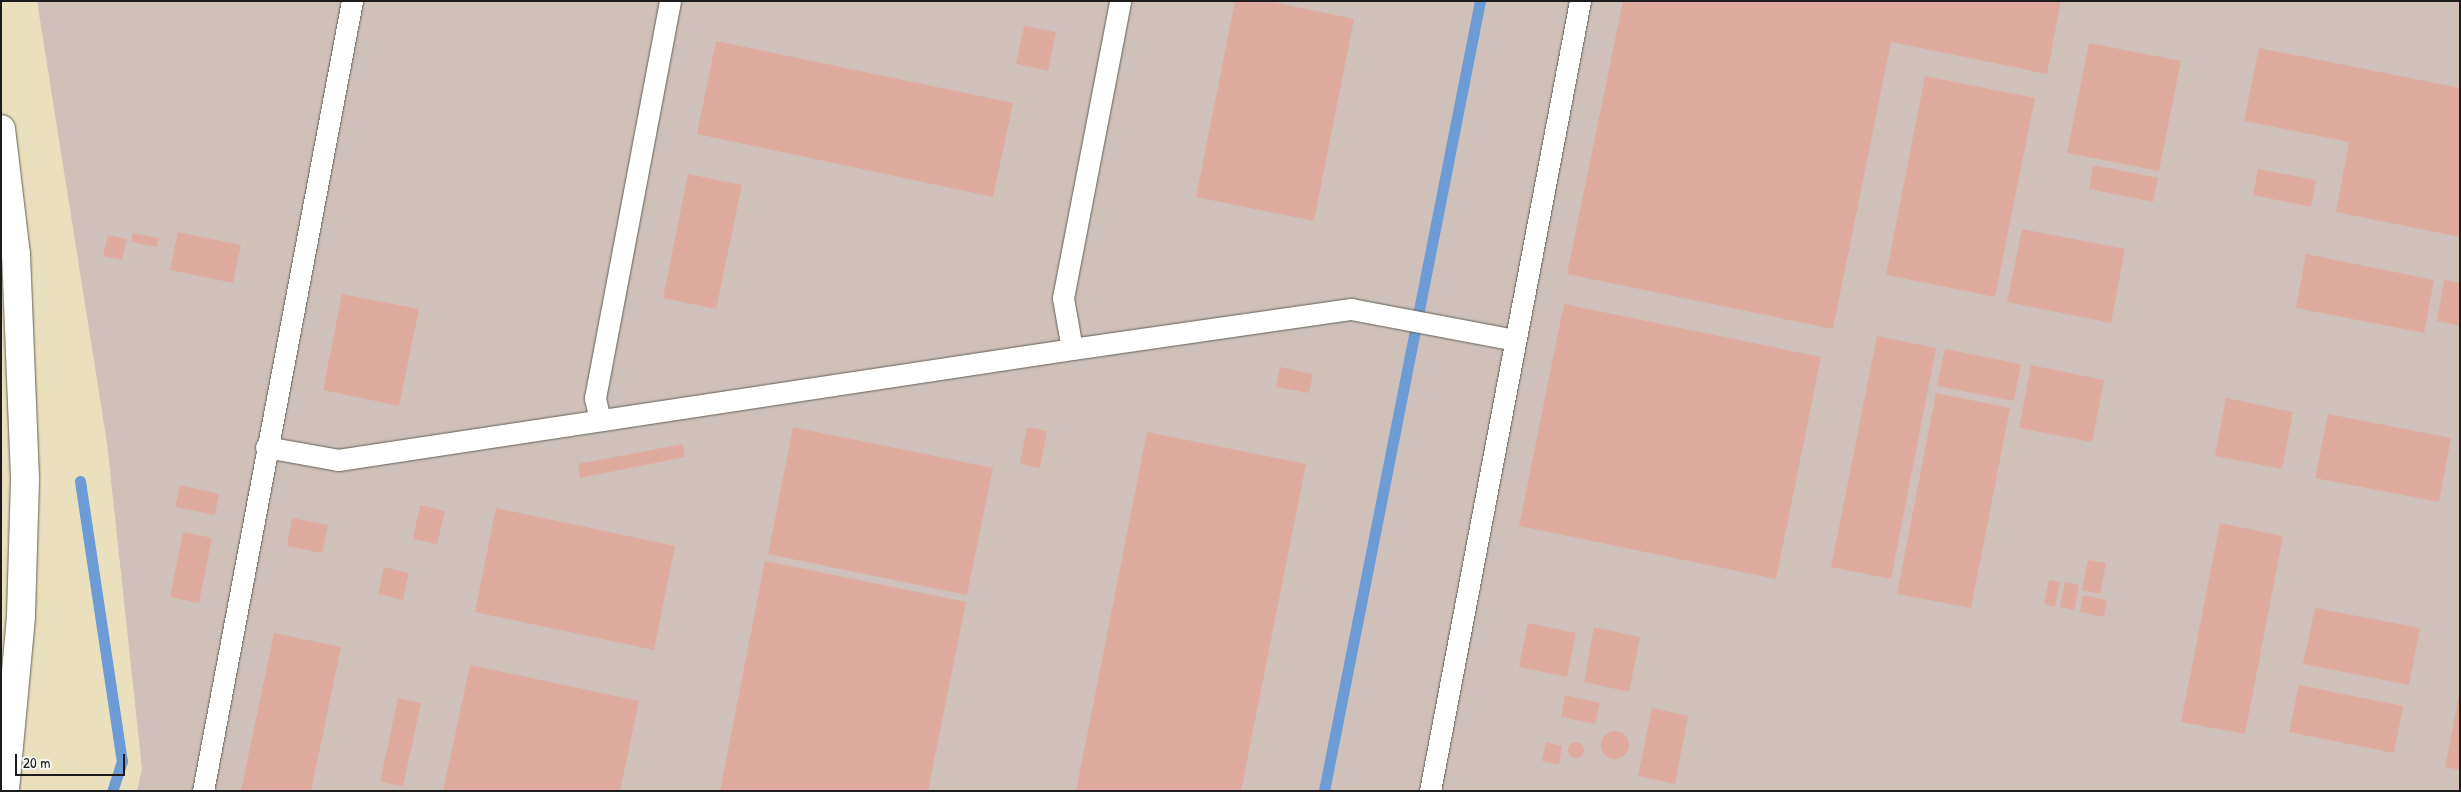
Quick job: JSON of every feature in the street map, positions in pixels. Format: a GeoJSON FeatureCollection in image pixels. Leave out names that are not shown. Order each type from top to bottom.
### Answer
{"type":"FeatureCollection","features":[{"type":"Feature","properties":{"kind":"street"},"geometry":{"type":"LineString","coordinates":[[1,129],[25,480],[21,618],[5,791]]}},
{"type":"Feature","properties":{"kind":"lane"},"geometry":{"type":"LineString","coordinates":[[203,791],[266,447],[352,1]]}},
{"type":"Feature","properties":{"kind":"lane"},"geometry":{"type":"LineString","coordinates":[[600,420],[595,398],[670,1]]}},
{"type":"Feature","properties":{"kind":"lane"},"geometry":{"type":"LineString","coordinates":[[1072,349],[1063,298],[1120,1]]}},
{"type":"Feature","properties":{"kind":"lane"},"geometry":{"type":"LineString","coordinates":[[1430,791],[1580,1]]}},
{"type":"Feature","properties":{"kind":"lane"},"geometry":{"type":"LineString","coordinates":[[266,447],[338,460],[1072,349],[1351,309],[1515,340]]}},
{"type":"Feature","properties":{"kind":"shaded area"},"geometry":{"type":"Polygon","coordinates":[[[37,1],[2460,1],[2460,791],[137,791],[142,769],[107,443],[37,1]]]}},
{"type":"Feature","properties":{"kind":"building"},"geometry":{"type":"Polygon","coordinates":[[[1235,1],[1267,1],[1354,19],[1314,221],[1196,197],[1235,1]]]}},
{"type":"Feature","properties":{"kind":"building"},"geometry":{"type":"Polygon","coordinates":[[[1623,1],[2061,1],[2047,74],[1891,42],[1833,329],[1567,274],[1623,1]]]}},
{"type":"Feature","properties":{"kind":"building"},"geometry":{"type":"Polygon","coordinates":[[[1024,26],[1056,32],[1048,71],[1016,64],[1024,26]]]}},
{"type":"Feature","properties":{"kind":"building"},"geometry":{"type":"Polygon","coordinates":[[[716,41],[1013,103],[993,197],[697,134],[716,41]]]}},
{"type":"Feature","properties":{"kind":"building"},"geometry":{"type":"Polygon","coordinates":[[[2089,43],[2181,61],[2159,171],[2067,153],[2089,43]]]}},
{"type":"Feature","properties":{"kind":"building"},"geometry":{"type":"Polygon","coordinates":[[[2259,48],[2460,88],[2460,237],[2336,212],[2349,142],[2244,121],[2259,48]]]}},
{"type":"Feature","properties":{"kind":"building"},"geometry":{"type":"Polygon","coordinates":[[[1925,76],[2035,98],[1995,297],[1886,275],[1925,76]]]}},
{"type":"Feature","properties":{"kind":"building"},"geometry":{"type":"Polygon","coordinates":[[[2093,165],[2158,178],[2153,202],[2089,189],[2093,165]]]}},
{"type":"Feature","properties":{"kind":"building"},"geometry":{"type":"Polygon","coordinates":[[[2258,169],[2316,180],[2311,207],[2253,195],[2258,169]]]}},
{"type":"Feature","properties":{"kind":"building"},"geometry":{"type":"Polygon","coordinates":[[[688,174],[742,185],[716,309],[663,298],[688,174]]]}},
{"type":"Feature","properties":{"kind":"building"},"geometry":{"type":"Polygon","coordinates":[[[2022,229],[2125,249],[2111,323],[2007,302],[2022,229]]]}},
{"type":"Feature","properties":{"kind":"building"},"geometry":{"type":"Polygon","coordinates":[[[178,232],[241,245],[233,283],[170,270],[178,232]]]}},
{"type":"Feature","properties":{"kind":"building"},"geometry":{"type":"Polygon","coordinates":[[[133,233],[159,238],[157,247],[131,242],[133,233]]]}},
{"type":"Feature","properties":{"kind":"building"},"geometry":{"type":"Polygon","coordinates":[[[108,235],[127,239],[122,260],[103,256],[108,235]]]}},
{"type":"Feature","properties":{"kind":"building"},"geometry":{"type":"Polygon","coordinates":[[[2306,254],[2434,280],[2424,333],[2296,308],[2306,254]]]}},
{"type":"Feature","properties":{"kind":"building"},"geometry":{"type":"Polygon","coordinates":[[[2444,280],[2460,283],[2460,326],[2437,321],[2444,280]]]}},
{"type":"Feature","properties":{"kind":"building"},"geometry":{"type":"Polygon","coordinates":[[[342,294],[419,309],[399,406],[323,390],[342,294]]]}},
{"type":"Feature","properties":{"kind":"building"},"geometry":{"type":"Polygon","coordinates":[[[1564,304],[1821,357],[1776,579],[1519,526],[1564,304]]]}},
{"type":"Feature","properties":{"kind":"building"},"geometry":{"type":"Polygon","coordinates":[[[1877,336],[1936,348],[1891,579],[1831,567],[1877,336]]]}},
{"type":"Feature","properties":{"kind":"building"},"geometry":{"type":"Polygon","coordinates":[[[1945,349],[2021,364],[2014,401],[1937,386],[1945,349]]]}},
{"type":"Feature","properties":{"kind":"building"},"geometry":{"type":"Polygon","coordinates":[[[2031,365],[2104,380],[2092,442],[2019,428],[2031,365]]]}},
{"type":"Feature","properties":{"kind":"building"},"geometry":{"type":"Polygon","coordinates":[[[1280,367],[1313,374],[1309,393],[1276,387],[1280,367]]]}},
{"type":"Feature","properties":{"kind":"building"},"geometry":{"type":"Polygon","coordinates":[[[1936,393],[2010,408],[1971,608],[1897,594],[1936,393]]]}},
{"type":"Feature","properties":{"kind":"building"},"geometry":{"type":"Polygon","coordinates":[[[2226,398],[2293,412],[2282,469],[2215,456],[2226,398]]]}},
{"type":"Feature","properties":{"kind":"building"},"geometry":{"type":"Polygon","coordinates":[[[2328,414],[2451,438],[2439,502],[2315,478],[2328,414]]]}},
{"type":"Feature","properties":{"kind":"building"},"geometry":{"type":"Polygon","coordinates":[[[793,427],[993,468],[967,595],[768,554],[793,427]]]}},
{"type":"Feature","properties":{"kind":"building"},"geometry":{"type":"Polygon","coordinates":[[[1027,427],[1047,431],[1040,468],[1020,464],[1027,427]]]}},
{"type":"Feature","properties":{"kind":"building"},"geometry":{"type":"Polygon","coordinates":[[[1147,432],[1306,464],[1241,791],[1076,791],[1147,432]]]}},
{"type":"Feature","properties":{"kind":"building"},"geometry":{"type":"Polygon","coordinates":[[[683,444],[685,457],[580,478],[578,464],[683,444]]]}},
{"type":"Feature","properties":{"kind":"building"},"geometry":{"type":"Polygon","coordinates":[[[180,485],[219,494],[215,515],[175,507],[180,485]]]}},
{"type":"Feature","properties":{"kind":"building"},"geometry":{"type":"Polygon","coordinates":[[[420,505],[445,511],[437,544],[413,539],[420,505]]]}},
{"type":"Feature","properties":{"kind":"building"},"geometry":{"type":"Polygon","coordinates":[[[496,508],[675,546],[654,650],[475,612],[496,508]]]}},
{"type":"Feature","properties":{"kind":"building"},"geometry":{"type":"Polygon","coordinates":[[[292,518],[328,525],[322,553],[287,546],[292,518]]]}},
{"type":"Feature","properties":{"kind":"building"},"geometry":{"type":"Polygon","coordinates":[[[2220,523],[2283,536],[2245,734],[2181,722],[2220,523]]]}},
{"type":"Feature","properties":{"kind":"building"},"geometry":{"type":"Polygon","coordinates":[[[183,532],[212,538],[199,603],[170,597],[183,532]]]}},
{"type":"Feature","properties":{"kind":"building"},"geometry":{"type":"Polygon","coordinates":[[[2088,560],[2106,563],[2100,594],[2082,590],[2088,560]]]}},
{"type":"Feature","properties":{"kind":"building"},"geometry":{"type":"Polygon","coordinates":[[[765,561],[966,602],[928,791],[720,791],[765,561]]]}},
{"type":"Feature","properties":{"kind":"building"},"geometry":{"type":"Polygon","coordinates":[[[384,567],[409,573],[403,600],[378,594],[384,567]]]}},
{"type":"Feature","properties":{"kind":"building"},"geometry":{"type":"Polygon","coordinates":[[[2049,580],[2060,582],[2055,607],[2044,604],[2049,580]]]}},
{"type":"Feature","properties":{"kind":"building"},"geometry":{"type":"Polygon","coordinates":[[[2065,582],[2079,585],[2074,610],[2060,607],[2065,582]]]}},
{"type":"Feature","properties":{"kind":"building"},"geometry":{"type":"Polygon","coordinates":[[[2083,595],[2107,600],[2104,617],[2080,612],[2083,595]]]}},
{"type":"Feature","properties":{"kind":"building"},"geometry":{"type":"Polygon","coordinates":[[[2315,608],[2420,628],[2409,685],[2303,664],[2315,608]]]}},
{"type":"Feature","properties":{"kind":"building"},"geometry":{"type":"Polygon","coordinates":[[[1528,623],[1576,633],[1567,677],[1519,667],[1528,623]]]}},
{"type":"Feature","properties":{"kind":"building"},"geometry":{"type":"Polygon","coordinates":[[[1594,627],[1640,637],[1629,692],[1584,682],[1594,627]]]}},
{"type":"Feature","properties":{"kind":"building"},"geometry":{"type":"Polygon","coordinates":[[[274,633],[341,647],[311,791],[241,791],[274,633]]]}},
{"type":"Feature","properties":{"kind":"building"},"geometry":{"type":"Polygon","coordinates":[[[470,665],[639,701],[620,791],[443,791],[470,665]]]}},
{"type":"Feature","properties":{"kind":"building"},"geometry":{"type":"Polygon","coordinates":[[[2299,685],[2403,706],[2394,753],[2289,732],[2299,685]]]}},
{"type":"Feature","properties":{"kind":"building"},"geometry":{"type":"Polygon","coordinates":[[[1565,695],[1600,703],[1595,724],[1561,717],[1565,695]]]}},
{"type":"Feature","properties":{"kind":"building"},"geometry":{"type":"Polygon","coordinates":[[[2460,695],[2460,770],[2445,767],[2460,695]]]}},
{"type":"Feature","properties":{"kind":"building"},"geometry":{"type":"Polygon","coordinates":[[[398,698],[421,703],[403,786],[380,782],[398,698]]]}},
{"type":"Feature","properties":{"kind":"building"},"geometry":{"type":"Polygon","coordinates":[[[1652,708],[1688,716],[1675,784],[1638,776],[1652,708]]]}},
{"type":"Feature","properties":{"kind":"building"},"geometry":{"type":"Polygon","coordinates":[[[1615,731],[1625,735],[1629,745],[1625,755],[1615,759],[1605,755],[1601,745],[1605,735],[1615,731]]]}},
{"type":"Feature","properties":{"kind":"building"},"geometry":{"type":"Polygon","coordinates":[[[1546,742],[1562,746],[1559,765],[1542,761],[1546,742]]]}},
{"type":"Feature","properties":{"kind":"building"},"geometry":{"type":"Polygon","coordinates":[[[1573,742],[1579,742],[1584,747],[1582,756],[1573,758],[1568,753],[1568,747],[1573,742]]]}},
{"type":"Feature","properties":{"kind":"waterway"},"geometry":{"type":"LineString","coordinates":[[1324,791],[1480,1]]}},
{"type":"Feature","properties":{"kind":"waterway"},"geometry":{"type":"LineString","coordinates":[[80,481],[122,761],[112,791]]}}]}
